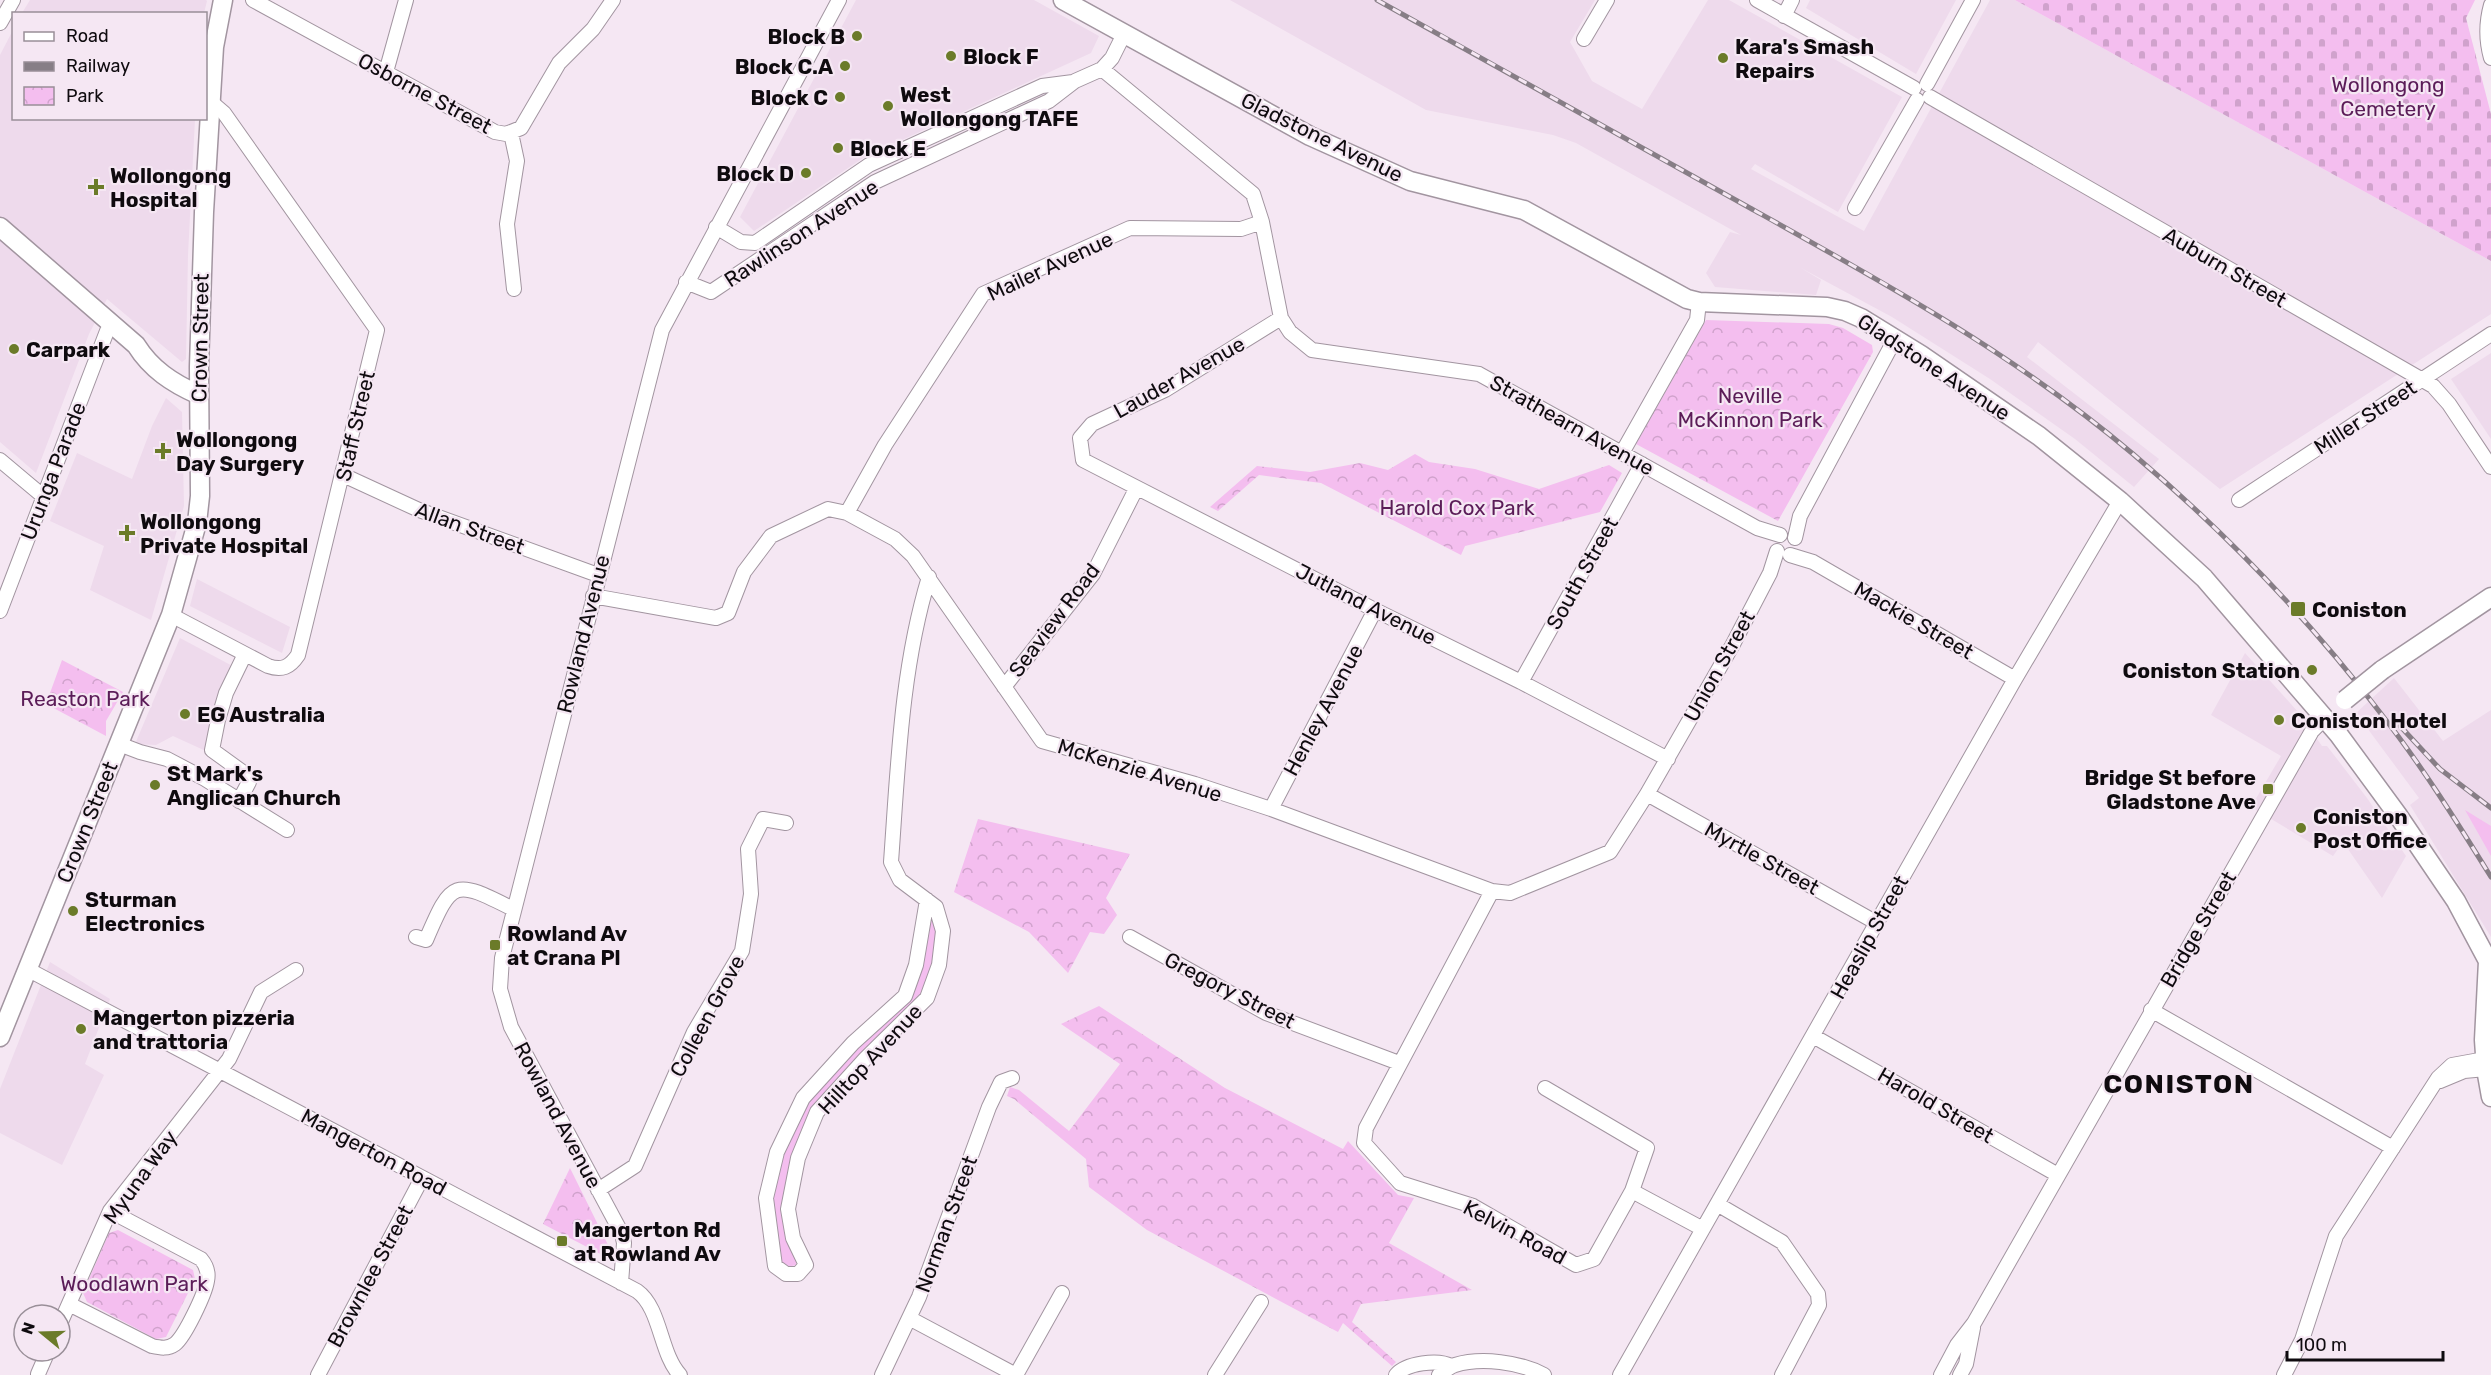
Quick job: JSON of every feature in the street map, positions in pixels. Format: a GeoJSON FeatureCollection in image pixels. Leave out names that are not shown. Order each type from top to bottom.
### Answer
{"type":"FeatureCollection","features":[{"type":"Feature","properties":{"kind":"main road","name":"Crown Street"},"geometry":{"type":"LineString","coordinates":[[0,1037],[171,615],[190,554],[199,510],[202,260],[210,101],[215,40],[224,0]]}},
{"type":"Feature","properties":{"kind":"main road","name":"Gladstone Avenue"},"geometry":{"type":"LineString","coordinates":[[1063,0],[1310,136],[1410,181],[1524,210],[1674,293],[1699,302],[1836,308],[1853,314],[1895,339],[2032,431],[2120,501],[2204,578],[2325,718],[2421,847],[2456,901],[2488,961],[2485,1064],[2491,1097]]}},
{"type":"Feature","properties":{"kind":"main road"},"geometry":{"type":"LineString","coordinates":[[0,227],[136,345],[145,360]]}},
{"type":"Feature","properties":{"kind":"main road"},"geometry":{"type":"LineString","coordinates":[[0,237],[134,356],[145,360],[170,380],[199,394]]}},
{"type":"Feature","properties":{"kind":"main road","name":"Bridge Street"},"geometry":{"type":"LineString","coordinates":[[2325,718],[2382,670],[2491,597]]}},
{"type":"Feature","properties":{"kind":"street"},"geometry":{"type":"LineString","coordinates":[[0,23],[13,0]]}},
{"type":"Feature","properties":{"kind":"street","name":"Osborne Street"},"geometry":{"type":"LineString","coordinates":[[253,0],[495,132],[511,133],[521,128],[559,63],[593,29],[613,0]]}},
{"type":"Feature","properties":{"kind":"street"},"geometry":{"type":"LineString","coordinates":[[386,72],[406,0]]}},
{"type":"Feature","properties":{"kind":"street","name":"Rowland Avenue"},"geometry":{"type":"LineString","coordinates":[[621,1283],[624,1243],[622,1234],[520,1047],[503,1003],[500,989],[501,965],[513,909],[658,342],[669,314],[839,0]]}},
{"type":"Feature","properties":{"kind":"street"},"geometry":{"type":"LineString","coordinates":[[1584,39],[1607,0]]}},
{"type":"Feature","properties":{"kind":"street","name":"Auburn Street"},"geometry":{"type":"LineString","coordinates":[[1757,0],[1922,92],[2422,380],[2441,393],[2491,467]]}},
{"type":"Feature","properties":{"kind":"street"},"geometry":{"type":"LineString","coordinates":[[1784,15],[1792,0]]}},
{"type":"Feature","properties":{"kind":"street"},"geometry":{"type":"LineString","coordinates":[[1855,208],[1973,0]]}},
{"type":"Feature","properties":{"kind":"street"},"geometry":{"type":"LineString","coordinates":[[2491,5],[2487,19],[2491,58]]}},
{"type":"Feature","properties":{"kind":"street"},"geometry":{"type":"LineString","coordinates":[[1102,69],[1112,58],[1124,34]]}},
{"type":"Feature","properties":{"kind":"street","name":"Rawlinson Avenue"},"geometry":{"type":"LineString","coordinates":[[686,282],[711,292],[875,182],[1048,101],[1075,81],[1102,69]]}},
{"type":"Feature","properties":{"kind":"street","name":"Strathearn Avenue"},"geometry":{"type":"LineString","coordinates":[[1102,69],[1253,194],[1262,222],[1281,318],[1290,332],[1312,350],[1479,374],[1786,544]]}},
{"type":"Feature","properties":{"kind":"street","name":"Rawlinson Avenue"},"geometry":{"type":"LineString","coordinates":[[716,227],[741,242],[756,243],[869,165],[1042,86],[1075,81]]}},
{"type":"Feature","properties":{"kind":"street","name":"Staff Street"},"geometry":{"type":"LineString","coordinates":[[171,615],[267,666],[280,669],[292,664],[298,655],[377,330],[224,113],[210,101]]}},
{"type":"Feature","properties":{"kind":"street"},"geometry":{"type":"LineString","coordinates":[[511,133],[517,161],[507,224],[514,289]]}},
{"type":"Feature","properties":{"kind":"street","name":"Mailer Avenue"},"geometry":{"type":"LineString","coordinates":[[847,513],[885,445],[983,294],[1130,228],[1240,229],[1262,222]]}},
{"type":"Feature","properties":{"kind":"street"},"geometry":{"type":"LineString","coordinates":[[1622,453],[1697,320],[1699,302]]}},
{"type":"Feature","properties":{"kind":"street","name":"Lauder Avenue"},"geometry":{"type":"LineString","coordinates":[[1080,438],[1092,424],[1165,390],[1281,318]]}},
{"type":"Feature","properties":{"kind":"street","name":"Urunga Parade"},"geometry":{"type":"LineString","coordinates":[[0,611],[107,331]]}},
{"type":"Feature","properties":{"kind":"street","name":"Miller Street"},"geometry":{"type":"LineString","coordinates":[[2239,500],[2491,334]]}},
{"type":"Feature","properties":{"kind":"street","name":"Union Street"},"geometry":{"type":"LineString","coordinates":[[1668,759],[1895,339]]}},
{"type":"Feature","properties":{"kind":"street","name":"Jutland Avenue"},"geometry":{"type":"LineString","coordinates":[[1080,438],[1083,460],[1136,489],[1521,682],[1668,759]]}},
{"type":"Feature","properties":{"kind":"street"},"geometry":{"type":"LineString","coordinates":[[0,460],[44,496]]}},
{"type":"Feature","properties":{"kind":"street","name":"South Street"},"geometry":{"type":"LineString","coordinates":[[1521,682],[1642,464]]}},
{"type":"Feature","properties":{"kind":"street","name":"Allan Street"},"geometry":{"type":"LineString","coordinates":[[343,475],[419,510],[598,575]]}},
{"type":"Feature","properties":{"kind":"street","name":"Seaview Road"},"geometry":{"type":"LineString","coordinates":[[1004,687],[1093,573],[1136,489]]}},
{"type":"Feature","properties":{"kind":"street","name":"Heaslip Street"},"geometry":{"type":"LineString","coordinates":[[1620,1375],[2015,679],[2120,501]]}},
{"type":"Feature","properties":{"kind":"street","name":"McKenzie Avenue"},"geometry":{"type":"LineString","coordinates":[[593,596],[716,618],[728,613],[744,572],[771,536],[828,509],[847,513],[895,539],[913,556],[1042,741],[1194,784],[1270,809],[1492,891],[1510,893],[1610,852],[1668,759]]}},
{"type":"Feature","properties":{"kind":"street","name":"Mackie Street"},"geometry":{"type":"LineString","coordinates":[[1786,544],[2015,679]]}},
{"type":"Feature","properties":{"kind":"street","name":"Hilltop Avenue"},"geometry":{"type":"LineString","coordinates":[[927,900],[916,965],[905,996],[853,1043],[803,1098],[777,1152],[766,1198],[775,1266],[786,1274],[798,1274],[806,1264],[793,1238],[788,1209],[798,1158],[818,1112],[866,1058],[927,998],[939,965],[943,931],[936,906],[900,880],[891,862],[902,712],[922,596],[928,577]]}},
{"type":"Feature","properties":{"kind":"street","name":"Henley Avenue"},"geometry":{"type":"LineString","coordinates":[[1270,809],[1375,610]]}},
{"type":"Feature","properties":{"kind":"street"},"geometry":{"type":"LineString","coordinates":[[239,801],[249,782],[248,776],[212,750],[226,693],[245,654]]}},
{"type":"Feature","properties":{"kind":"street","name":"Bridge Street"},"geometry":{"type":"LineString","coordinates":[[1941,1375],[1957,1345],[1974,1323],[2312,731],[2325,718]]}},
{"type":"Feature","properties":{"kind":"street"},"geometry":{"type":"LineString","coordinates":[[119,744],[167,759],[205,779],[287,830]]}},
{"type":"Feature","properties":{"kind":"street","name":"Myrtle Street"},"geometry":{"type":"LineString","coordinates":[[1647,794],[1877,923]]}},
{"type":"Feature","properties":{"kind":"street","name":"Colleen Grove"},"geometry":{"type":"LineString","coordinates":[[598,1190],[635,1166],[694,1032],[742,951],[751,894],[748,849],[758,815],[786,823]]}},
{"type":"Feature","properties":{"kind":"street"},"geometry":{"type":"LineString","coordinates":[[416,937],[426,940],[446,897],[462,889],[476,890],[513,909]]}},
{"type":"Feature","properties":{"kind":"street","name":"Kelvin Road"},"geometry":{"type":"LineString","coordinates":[[1492,891],[1366,1128],[1364,1143],[1400,1184],[1473,1206],[1576,1265],[1594,1259],[1632,1191]]}},
{"type":"Feature","properties":{"kind":"street","name":"Gregory Street"},"geometry":{"type":"LineString","coordinates":[[1130,937],[1266,1013],[1399,1064]]}},
{"type":"Feature","properties":{"kind":"street","name":"Mangerton Road"},"geometry":{"type":"LineString","coordinates":[[27,969],[643,1296],[673,1365],[680,1375]]}},
{"type":"Feature","properties":{"kind":"street","name":"Myuna Way"},"geometry":{"type":"LineString","coordinates":[[69,1303],[110,1212],[230,1059],[261,992],[296,970]]}},
{"type":"Feature","properties":{"kind":"street"},"geometry":{"type":"LineString","coordinates":[[2151,1010],[2393,1148]]}},
{"type":"Feature","properties":{"kind":"street","name":"Harold Street"},"geometry":{"type":"LineString","coordinates":[[1813,1036],[2058,1175]]}},
{"type":"Feature","properties":{"kind":"street"},"geometry":{"type":"LineString","coordinates":[[2284,1375],[2302,1340],[2336,1236],[2427,1092],[2439,1079],[2485,1064]]}},
{"type":"Feature","properties":{"kind":"street","name":"Norman Street"},"geometry":{"type":"LineString","coordinates":[[882,1375],[909,1318],[989,1107],[1001,1082],[1012,1078]]}},
{"type":"Feature","properties":{"kind":"street"},"geometry":{"type":"LineString","coordinates":[[1545,1088],[1647,1148],[1632,1191],[1703,1229]]}},
{"type":"Feature","properties":{"kind":"street","name":"Brownlee Street"},"geometry":{"type":"LineString","coordinates":[[318,1375],[422,1178]]}},
{"type":"Feature","properties":{"kind":"street"},"geometry":{"type":"LineString","coordinates":[[1717,1204],[1782,1242],[1818,1294],[1819,1305],[1782,1375]]}},
{"type":"Feature","properties":{"kind":"street"},"geometry":{"type":"LineString","coordinates":[[72,1306],[153,1346],[166,1348],[182,1337],[206,1287],[207,1271],[201,1259],[110,1212]]}},
{"type":"Feature","properties":{"kind":"street"},"geometry":{"type":"LineString","coordinates":[[909,1318],[1016,1375],[1062,1293]]}},
{"type":"Feature","properties":{"kind":"street"},"geometry":{"type":"LineString","coordinates":[[1215,1375],[1261,1302]]}},
{"type":"Feature","properties":{"kind":"street","name":"Bridge Street"},"geometry":{"type":"LineString","coordinates":[[1960,1375],[1966,1365],[1974,1323]]}},
{"type":"Feature","properties":{"kind":"street"},"geometry":{"type":"LineString","coordinates":[[1439,1375],[1451,1366],[1475,1360],[1532,1368],[1544,1375]]}},
{"type":"Feature","properties":{"kind":"street"},"geometry":{"type":"LineString","coordinates":[[1396,1375],[1405,1367],[1442,1361],[1451,1366]]}},
{"type":"Feature","properties":{"kind":"shaded area"},"geometry":{"type":"Polygon","coordinates":[[[30,0],[207,1],[204,12],[23,12],[30,0]]]}},
{"type":"Feature","properties":{"kind":"shaded area","name":"West Wollongong TAFE"},"geometry":{"type":"Polygon","coordinates":[[[856,0],[1034,0],[1099,36],[1091,53],[863,158],[754,231],[740,217],[856,0]]]}},
{"type":"Feature","properties":{"kind":"shaded area"},"geometry":{"type":"Polygon","coordinates":[[[1230,0],[1595,0],[1570,42],[1592,81],[1642,109],[1708,0],[1729,0],[1902,97],[1838,212],[1755,164],[1751,169],[1864,231],[1990,0],[2015,0],[2491,261],[2491,314],[2220,489],[2038,342],[2027,357],[2159,459],[2134,487],[2075,439],[1990,379],[1892,317],[1801,268],[1821,280],[1816,295],[1715,287],[1706,273],[1730,232],[1741,235],[1576,143],[1553,135],[1426,110],[1230,0]]]}},
{"type":"Feature","properties":{"kind":"shaded area"},"geometry":{"type":"Polygon","coordinates":[[[1810,0],[1956,0],[1916,74],[1806,8],[1810,0]]]}},
{"type":"Feature","properties":{"kind":"shaded area","name":"Wollongong Hospital"},"geometry":{"type":"Polygon","coordinates":[[[12,32],[12,120],[195,120],[188,255],[186,359],[182,362],[107,299],[89,334],[36,473],[0,442],[0,55],[12,32]]]}},
{"type":"Feature","properties":{"kind":"shaded area"},"geometry":{"type":"Polygon","coordinates":[[[2491,353],[2491,439],[2451,379],[2491,353]]]}},
{"type":"Feature","properties":{"kind":"shaded area","name":"Wollongong Private Hospital"},"geometry":{"type":"Polygon","coordinates":[[[166,398],[182,412],[184,506],[151,620],[90,590],[104,546],[50,521],[77,453],[132,479],[152,426],[166,398]]]}},
{"type":"Feature","properties":{"kind":"shaded area"},"geometry":{"type":"Polygon","coordinates":[[[197,579],[290,627],[282,653],[190,606],[197,579]]]}},
{"type":"Feature","properties":{"kind":"shaded area"},"geometry":{"type":"Polygon","coordinates":[[[180,638],[240,670],[208,752],[173,736],[156,745],[135,744],[180,638]]]}},
{"type":"Feature","properties":{"kind":"shaded area"},"geometry":{"type":"Polygon","coordinates":[[[2245,653],[2299,713],[2322,746],[2327,746],[2367,798],[2406,856],[2382,898],[2343,842],[2333,856],[2251,807],[2281,756],[2211,715],[2245,653]]]}},
{"type":"Feature","properties":{"kind":"shaded area"},"geometry":{"type":"Polygon","coordinates":[[[2394,678],[2443,741],[2491,710],[2491,937],[2410,805],[2419,798],[2356,713],[2394,678]]]}},
{"type":"Feature","properties":{"kind":"shaded area"},"geometry":{"type":"Polygon","coordinates":[[[50,962],[110,999],[85,1064],[104,1075],[62,1165],[0,1133],[0,1089],[50,962]]]}},
{"type":"Feature","properties":{"kind":"green space","name":"Wollongong Cemetery"},"geometry":{"type":"Polygon","coordinates":[[[2015,0],[2475,0],[2466,18],[2491,114],[2491,261],[2015,0]]]}},
{"type":"Feature","properties":{"kind":"green space","name":"Neville McKinnon Park"},"geometry":{"type":"Polygon","coordinates":[[[1706,320],[1829,324],[1843,328],[1872,345],[1873,352],[1778,521],[1636,444],[1706,320]]]}},
{"type":"Feature","properties":{"kind":"green space","name":"Harold Cox Park"},"geometry":{"type":"Polygon","coordinates":[[[1415,454],[1429,462],[1475,469],[1539,489],[1609,465],[1622,473],[1600,512],[1465,546],[1461,555],[1321,483],[1259,475],[1218,511],[1210,507],[1257,466],[1310,472],[1360,463],[1388,470],[1415,454]]]}},
{"type":"Feature","properties":{"kind":"green space","name":"Reaston Park"},"geometry":{"type":"Polygon","coordinates":[[[62,660],[123,692],[106,721],[106,736],[46,704],[62,660]]]}},
{"type":"Feature","properties":{"kind":"green space"},"geometry":{"type":"Polygon","coordinates":[[[2465,810],[2491,826],[2491,856],[2465,810]]]}},
{"type":"Feature","properties":{"kind":"green space"},"geometry":{"type":"Polygon","coordinates":[[[978,819],[1130,854],[1106,898],[1117,915],[1104,934],[1090,932],[1068,973],[1029,932],[954,892],[978,819]]]}},
{"type":"Feature","properties":{"kind":"green space"},"geometry":{"type":"Polygon","coordinates":[[[929,918],[936,924],[938,940],[935,966],[924,991],[906,1014],[823,1098],[794,1154],[796,1265],[788,1267],[780,1261],[772,1204],[775,1174],[808,1097],[909,998],[929,918]]]}},
{"type":"Feature","properties":{"kind":"green space"},"geometry":{"type":"Polygon","coordinates":[[[1099,1006],[1225,1088],[1343,1149],[1348,1141],[1398,1195],[1414,1198],[1389,1243],[1472,1290],[1361,1304],[1352,1322],[1396,1362],[1392,1366],[1343,1323],[1338,1332],[1147,1230],[1089,1187],[1086,1159],[1014,1099],[1007,1096],[1010,1087],[1019,1090],[1069,1131],[1120,1064],[1061,1024],[1099,1006]]]}},
{"type":"Feature","properties":{"kind":"green space"},"geometry":{"type":"Polygon","coordinates":[[[570,1168],[612,1253],[608,1258],[543,1224],[570,1168]]]}},
{"type":"Feature","properties":{"kind":"green space","name":"Woodlawn Park"},"geometry":{"type":"Polygon","coordinates":[[[118,1230],[193,1270],[195,1279],[166,1337],[156,1339],[87,1302],[83,1293],[109,1233],[118,1230]]]}},
{"type":"Feature","properties":{"kind":"railway"},"geometry":{"type":"LineString","coordinates":[[1377,0],[1899,292],[1995,352],[2088,418],[2133,454],[2200,514],[2265,578],[2325,645],[2397,734],[2491,877]]}},
{"type":"Feature","properties":{"kind":"railway"},"geometry":{"type":"LineString","coordinates":[[2400,726],[2440,769],[2491,808]]}},
{"type":"Feature","properties":{"kind":"place","name":"Block B"},"geometry":{"type":"Point","coordinates":[857,36]}},
{"type":"Feature","properties":{"kind":"place","name":"Block F"},"geometry":{"type":"Point","coordinates":[951,56]}},
{"type":"Feature","properties":{"kind":"place","name":"Kara's Smash Repairs"},"geometry":{"type":"Point","coordinates":[1723,58]}},
{"type":"Feature","properties":{"kind":"place","name":"Block C.A"},"geometry":{"type":"Point","coordinates":[845,66]}},
{"type":"Feature","properties":{"kind":"place","name":"Block C"},"geometry":{"type":"Point","coordinates":[840,97]}},
{"type":"Feature","properties":{"kind":"place","name":"West Wollongong TAFE"},"geometry":{"type":"Point","coordinates":[888,106]}},
{"type":"Feature","properties":{"kind":"place","name":"Block E"},"geometry":{"type":"Point","coordinates":[838,148]}},
{"type":"Feature","properties":{"kind":"place","name":"Block D"},"geometry":{"type":"Point","coordinates":[806,173]}},
{"type":"Feature","properties":{"kind":"place","name":"Wollongong Hospital"},"geometry":{"type":"Point","coordinates":[96,187]}},
{"type":"Feature","properties":{"kind":"place","name":"Carpark"},"geometry":{"type":"Point","coordinates":[14,349]}},
{"type":"Feature","properties":{"kind":"place","name":"Wollongong Day Surgery"},"geometry":{"type":"Point","coordinates":[163,451]}},
{"type":"Feature","properties":{"kind":"place","name":"Wollongong Private Hospital"},"geometry":{"type":"Point","coordinates":[127,533]}},
{"type":"Feature","properties":{"kind":"place","name":"Coniston"},"geometry":{"type":"Point","coordinates":[2298,609]}},
{"type":"Feature","properties":{"kind":"place","name":"Coniston Station"},"geometry":{"type":"Point","coordinates":[2312,670]}},
{"type":"Feature","properties":{"kind":"place","name":"EG Australia"},"geometry":{"type":"Point","coordinates":[185,714]}},
{"type":"Feature","properties":{"kind":"place","name":"Coniston Hotel"},"geometry":{"type":"Point","coordinates":[2279,720]}},
{"type":"Feature","properties":{"kind":"place","name":"St Mark's Anglican Church"},"geometry":{"type":"Point","coordinates":[155,785]}},
{"type":"Feature","properties":{"kind":"place","name":"Bridge St before Gladstone Ave"},"geometry":{"type":"Point","coordinates":[2268,789]}},
{"type":"Feature","properties":{"kind":"place","name":"Coniston Post Office"},"geometry":{"type":"Point","coordinates":[2301,828]}},
{"type":"Feature","properties":{"kind":"place","name":"Sturman Electronics"},"geometry":{"type":"Point","coordinates":[73,911]}},
{"type":"Feature","properties":{"kind":"place","name":"Rowland Av at Crana Pl"},"geometry":{"type":"Point","coordinates":[495,945]}},
{"type":"Feature","properties":{"kind":"place","name":"Mangerton pizzeria and trattoria"},"geometry":{"type":"Point","coordinates":[81,1029]}},
{"type":"Feature","properties":{"kind":"place","name":"Mangerton Rd at Rowland Av"},"geometry":{"type":"Point","coordinates":[562,1241]}},
{"type":"Feature","properties":{"kind":"district","name":"CONISTON"},"geometry":{"type":"Point","coordinates":[2179,1084]}}]}
